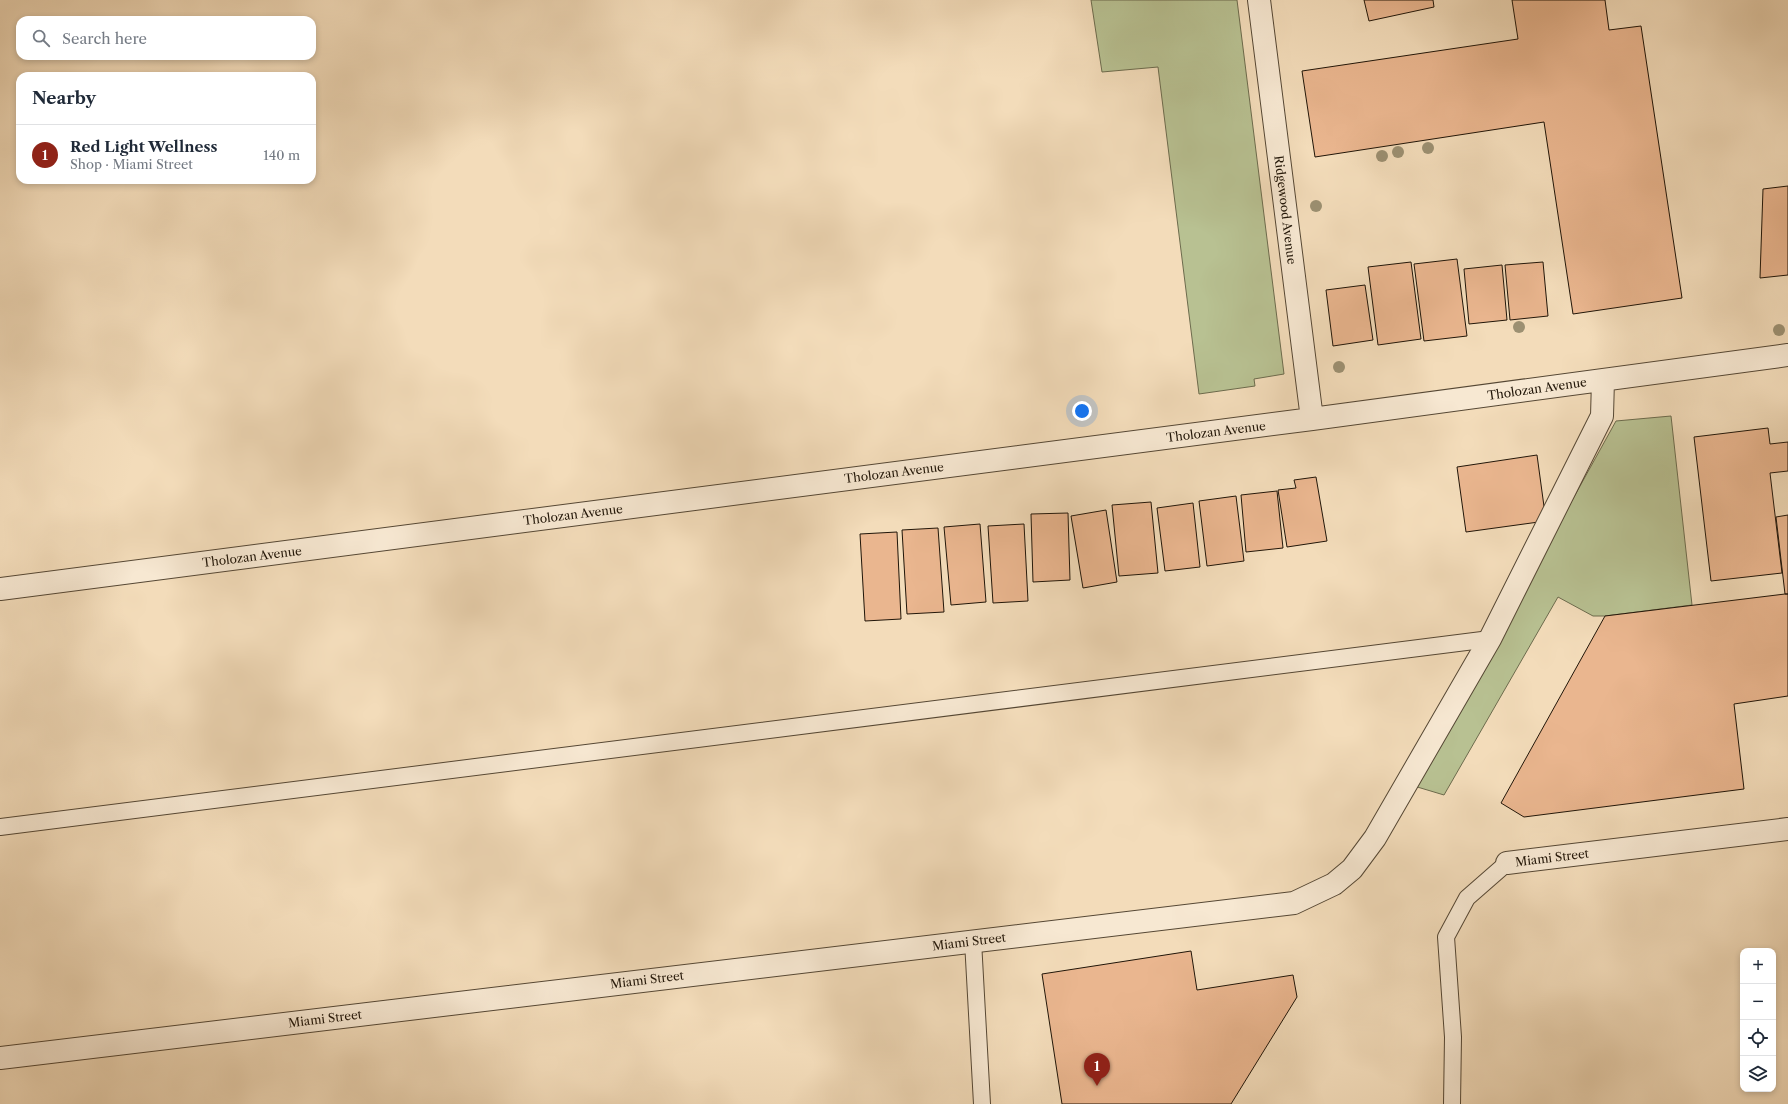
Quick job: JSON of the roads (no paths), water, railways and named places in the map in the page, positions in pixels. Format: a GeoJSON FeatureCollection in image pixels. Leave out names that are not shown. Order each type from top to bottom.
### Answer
{"type":"FeatureCollection","features":[{"type":"Feature","properties":{"kind":"street","name":"Ridgewood Avenue"},"geometry":{"type":"LineString","coordinates":[[1259,0],[1312,419]]}},
{"type":"Feature","properties":{"kind":"street","name":"Tholozan Avenue"},"geometry":{"type":"LineString","coordinates":[[0,589],[1312,419],[1788,355]]}},
{"type":"Feature","properties":{"kind":"street","name":"Miami Street"},"geometry":{"type":"LineString","coordinates":[[0,1058],[1294,902],[1334,884],[1352,869],[1375,838],[1490,639],[1602,416],[1603,380]]}},
{"type":"Feature","properties":{"kind":"street","name":"Miami Street"},"geometry":{"type":"LineString","coordinates":[[1507,863],[1788,829]]}},
{"type":"Feature","properties":{"kind":"lane"},"geometry":{"type":"LineString","coordinates":[[0,827],[1490,639]]}},
{"type":"Feature","properties":{"kind":"lane","name":"Miami Street"},"geometry":{"type":"LineString","coordinates":[[1452,1104],[1454,1037],[1446,938],[1467,898],[1507,863]]}},
{"type":"Feature","properties":{"kind":"lane"},"geometry":{"type":"LineString","coordinates":[[973,941],[982,1104]]}},
{"type":"Feature","properties":{"kind":"place","name":"Red Light Wellness"},"geometry":{"type":"Point","coordinates":[1097,1086]}}]}
